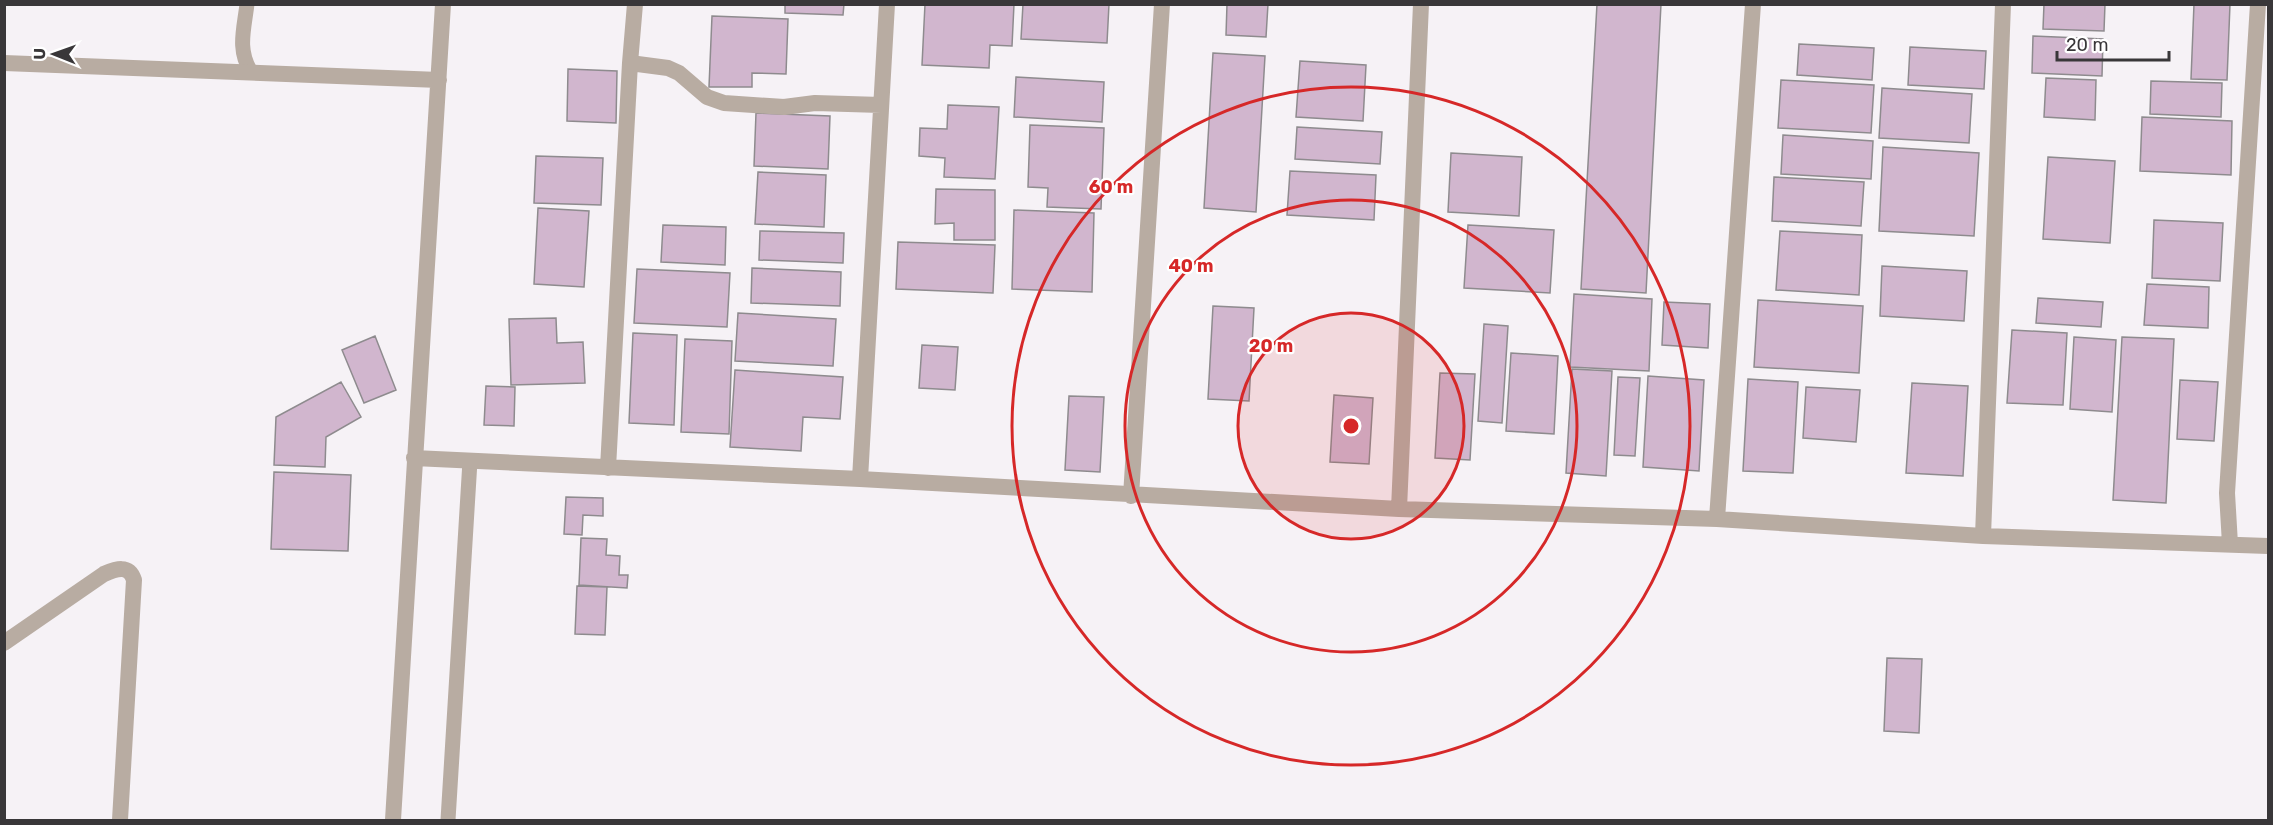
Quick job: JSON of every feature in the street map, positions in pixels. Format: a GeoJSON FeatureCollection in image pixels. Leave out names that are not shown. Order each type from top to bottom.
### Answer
{"type":"FeatureCollection","features":[{"type":"Feature","properties":{"kind":"street"},"geometry":{"type":"LineString","coordinates":[[393,820],[443,4]]}},
{"type":"Feature","properties":{"kind":"street"},"geometry":{"type":"LineString","coordinates":[[608,468],[630,63],[636,4]]}},
{"type":"Feature","properties":{"kind":"street"},"geometry":{"type":"LineString","coordinates":[[860,479],[887,4]]}},
{"type":"Feature","properties":{"kind":"street"},"geometry":{"type":"LineString","coordinates":[[1131,496],[1162,4]]}},
{"type":"Feature","properties":{"kind":"street"},"geometry":{"type":"LineString","coordinates":[[1399,509],[1421,4]]}},
{"type":"Feature","properties":{"kind":"street"},"geometry":{"type":"LineString","coordinates":[[1717,519],[1753,4]]}},
{"type":"Feature","properties":{"kind":"street"},"geometry":{"type":"LineString","coordinates":[[1983,536],[2003,4]]}},
{"type":"Feature","properties":{"kind":"street"},"geometry":{"type":"LineString","coordinates":[[2230,544],[2227,493],[2258,4]]}},
{"type":"Feature","properties":{"kind":"street"},"geometry":{"type":"LineString","coordinates":[[4,63],[439,80]]}},
{"type":"Feature","properties":{"kind":"street"},"geometry":{"type":"LineString","coordinates":[[630,63],[668,68],[679,73],[707,97],[724,103],[784,107],[815,103],[881,105]]}},
{"type":"Feature","properties":{"kind":"street"},"geometry":{"type":"LineString","coordinates":[[414,458],[860,479],[1131,496],[1399,509],[1717,519],[1983,536],[2268,546]]}},
{"type":"Feature","properties":{"kind":"street"},"geometry":{"type":"LineString","coordinates":[[4,643],[104,574],[122,569],[132,574],[134,580],[120,820]]}},
{"type":"Feature","properties":{"kind":"lane"},"geometry":{"type":"LineString","coordinates":[[248,4],[242,50],[243,60],[250,72]]}},
{"type":"Feature","properties":{"kind":"lane"},"geometry":{"type":"LineString","coordinates":[[448,820],[470,461]]}},
{"type":"Feature","properties":{"kind":"building"},"geometry":{"type":"Polygon","coordinates":[[[785,4],[844,4],[843,15],[785,13],[785,4]]]}},
{"type":"Feature","properties":{"kind":"building"},"geometry":{"type":"Polygon","coordinates":[[[925,4],[1014,4],[1012,46],[990,45],[989,68],[922,65],[925,4]]]}},
{"type":"Feature","properties":{"kind":"building"},"geometry":{"type":"Polygon","coordinates":[[[1023,4],[1109,4],[1107,43],[1021,39],[1023,4]]]}},
{"type":"Feature","properties":{"kind":"building"},"geometry":{"type":"Polygon","coordinates":[[[1227,4],[1268,4],[1266,37],[1226,35],[1227,4]]]}},
{"type":"Feature","properties":{"kind":"building"},"geometry":{"type":"Polygon","coordinates":[[[1597,4],[1661,4],[1646,293],[1581,289],[1597,4]]]}},
{"type":"Feature","properties":{"kind":"building"},"geometry":{"type":"Polygon","coordinates":[[[2044,4],[2105,4],[2104,31],[2043,29],[2044,4]]]}},
{"type":"Feature","properties":{"kind":"building"},"geometry":{"type":"Polygon","coordinates":[[[2194,4],[2230,4],[2227,80],[2191,79],[2194,4]]]}},
{"type":"Feature","properties":{"kind":"building"},"geometry":{"type":"Polygon","coordinates":[[[712,16],[788,19],[786,74],[752,73],[752,87],[709,87],[712,16]]]}},
{"type":"Feature","properties":{"kind":"building"},"geometry":{"type":"Polygon","coordinates":[[[2033,36],[2103,39],[2102,76],[2032,73],[2033,36]]]}},
{"type":"Feature","properties":{"kind":"building"},"geometry":{"type":"Polygon","coordinates":[[[1799,44],[1874,48],[1872,80],[1797,75],[1799,44]]]}},
{"type":"Feature","properties":{"kind":"building"},"geometry":{"type":"Polygon","coordinates":[[[1910,47],[1986,51],[1984,89],[1908,85],[1910,47]]]}},
{"type":"Feature","properties":{"kind":"building"},"geometry":{"type":"Polygon","coordinates":[[[1213,53],[1265,56],[1256,212],[1204,208],[1213,53]]]}},
{"type":"Feature","properties":{"kind":"building"},"geometry":{"type":"Polygon","coordinates":[[[1300,61],[1366,65],[1363,121],[1296,117],[1300,61]]]}},
{"type":"Feature","properties":{"kind":"building"},"geometry":{"type":"Polygon","coordinates":[[[568,69],[617,71],[616,123],[567,121],[568,69]]]}},
{"type":"Feature","properties":{"kind":"building"},"geometry":{"type":"Polygon","coordinates":[[[1016,77],[1104,82],[1102,122],[1014,117],[1016,77]]]}},
{"type":"Feature","properties":{"kind":"building"},"geometry":{"type":"Polygon","coordinates":[[[2046,78],[2096,80],[2095,120],[2044,117],[2046,78]]]}},
{"type":"Feature","properties":{"kind":"building"},"geometry":{"type":"Polygon","coordinates":[[[1781,80],[1874,85],[1871,133],[1778,128],[1781,80]]]}},
{"type":"Feature","properties":{"kind":"building"},"geometry":{"type":"Polygon","coordinates":[[[2151,81],[2222,83],[2221,117],[2150,114],[2151,81]]]}},
{"type":"Feature","properties":{"kind":"building"},"geometry":{"type":"Polygon","coordinates":[[[1882,88],[1972,94],[1969,143],[1879,138],[1882,88]]]}},
{"type":"Feature","properties":{"kind":"building"},"geometry":{"type":"Polygon","coordinates":[[[948,105],[999,107],[995,179],[944,177],[945,158],[919,156],[920,128],[947,129],[948,105]]]}},
{"type":"Feature","properties":{"kind":"building"},"geometry":{"type":"Polygon","coordinates":[[[756,113],[830,116],[828,169],[754,166],[756,113]]]}},
{"type":"Feature","properties":{"kind":"building"},"geometry":{"type":"Polygon","coordinates":[[[2142,117],[2232,121],[2231,175],[2140,171],[2142,117]]]}},
{"type":"Feature","properties":{"kind":"building"},"geometry":{"type":"Polygon","coordinates":[[[1030,125],[1104,128],[1101,209],[1047,207],[1048,188],[1028,187],[1030,125]]]}},
{"type":"Feature","properties":{"kind":"building"},"geometry":{"type":"Polygon","coordinates":[[[1297,127],[1382,132],[1380,164],[1295,159],[1297,127]]]}},
{"type":"Feature","properties":{"kind":"building"},"geometry":{"type":"Polygon","coordinates":[[[1783,135],[1873,141],[1871,179],[1781,174],[1783,135]]]}},
{"type":"Feature","properties":{"kind":"building"},"geometry":{"type":"Polygon","coordinates":[[[1883,147],[1979,153],[1974,236],[1879,231],[1883,147]]]}},
{"type":"Feature","properties":{"kind":"building"},"geometry":{"type":"Polygon","coordinates":[[[1451,153],[1522,157],[1519,216],[1448,212],[1451,153]]]}},
{"type":"Feature","properties":{"kind":"building"},"geometry":{"type":"Polygon","coordinates":[[[536,156],[603,158],[601,205],[534,203],[536,156]]]}},
{"type":"Feature","properties":{"kind":"building"},"geometry":{"type":"Polygon","coordinates":[[[2048,157],[2115,161],[2110,243],[2043,239],[2048,157]]]}},
{"type":"Feature","properties":{"kind":"building"},"geometry":{"type":"Polygon","coordinates":[[[1290,171],[1376,175],[1374,220],[1287,215],[1290,171]]]}},
{"type":"Feature","properties":{"kind":"building"},"geometry":{"type":"Polygon","coordinates":[[[758,172],[826,175],[824,227],[755,224],[758,172]]]}},
{"type":"Feature","properties":{"kind":"building"},"geometry":{"type":"Polygon","coordinates":[[[1774,177],[1864,182],[1861,226],[1772,221],[1774,177]]]}},
{"type":"Feature","properties":{"kind":"building"},"geometry":{"type":"Polygon","coordinates":[[[936,189],[995,190],[995,240],[954,240],[954,223],[935,224],[936,189]]]}},
{"type":"Feature","properties":{"kind":"building"},"geometry":{"type":"Polygon","coordinates":[[[538,208],[589,211],[584,287],[534,284],[538,208]]]}},
{"type":"Feature","properties":{"kind":"building"},"geometry":{"type":"Polygon","coordinates":[[[1014,210],[1094,213],[1092,292],[1012,289],[1014,210]]]}},
{"type":"Feature","properties":{"kind":"building"},"geometry":{"type":"Polygon","coordinates":[[[2154,220],[2223,223],[2220,281],[2152,278],[2154,220]]]}},
{"type":"Feature","properties":{"kind":"building"},"geometry":{"type":"Polygon","coordinates":[[[663,225],[726,227],[725,265],[661,262],[663,225]]]}},
{"type":"Feature","properties":{"kind":"building"},"geometry":{"type":"Polygon","coordinates":[[[1468,225],[1554,230],[1550,293],[1464,288],[1468,225]]]}},
{"type":"Feature","properties":{"kind":"building"},"geometry":{"type":"Polygon","coordinates":[[[760,231],[844,233],[843,263],[759,260],[760,231]]]}},
{"type":"Feature","properties":{"kind":"building"},"geometry":{"type":"Polygon","coordinates":[[[1780,231],[1862,235],[1859,295],[1776,290],[1780,231]]]}},
{"type":"Feature","properties":{"kind":"building"},"geometry":{"type":"Polygon","coordinates":[[[898,242],[995,245],[993,293],[896,289],[898,242]]]}},
{"type":"Feature","properties":{"kind":"building"},"geometry":{"type":"Polygon","coordinates":[[[1882,266],[1967,271],[1964,321],[1880,316],[1882,266]]]}},
{"type":"Feature","properties":{"kind":"building"},"geometry":{"type":"Polygon","coordinates":[[[752,268],[841,272],[840,306],[751,303],[752,268]]]}},
{"type":"Feature","properties":{"kind":"building"},"geometry":{"type":"Polygon","coordinates":[[[637,269],[730,273],[727,327],[634,323],[637,269]]]}},
{"type":"Feature","properties":{"kind":"building"},"geometry":{"type":"Polygon","coordinates":[[[2147,284],[2209,287],[2208,328],[2144,325],[2147,284]]]}},
{"type":"Feature","properties":{"kind":"building"},"geometry":{"type":"Polygon","coordinates":[[[1574,294],[1652,299],[1649,371],[1570,367],[1574,294]]]}},
{"type":"Feature","properties":{"kind":"building"},"geometry":{"type":"Polygon","coordinates":[[[2038,298],[2103,302],[2101,327],[2036,323],[2038,298]]]}},
{"type":"Feature","properties":{"kind":"building"},"geometry":{"type":"Polygon","coordinates":[[[1758,300],[1863,306],[1859,373],[1754,367],[1758,300]]]}},
{"type":"Feature","properties":{"kind":"building"},"geometry":{"type":"Polygon","coordinates":[[[1664,302],[1710,304],[1708,348],[1662,345],[1664,302]]]}},
{"type":"Feature","properties":{"kind":"building"},"geometry":{"type":"Polygon","coordinates":[[[1213,306],[1254,308],[1249,401],[1208,399],[1213,306]]]}},
{"type":"Feature","properties":{"kind":"building"},"geometry":{"type":"Polygon","coordinates":[[[738,313],[836,319],[833,366],[735,361],[738,313]]]}},
{"type":"Feature","properties":{"kind":"building"},"geometry":{"type":"Polygon","coordinates":[[[556,318],[557,343],[583,342],[585,383],[511,385],[509,319],[556,318]]]}},
{"type":"Feature","properties":{"kind":"building"},"geometry":{"type":"Polygon","coordinates":[[[1484,324],[1508,326],[1502,423],[1478,421],[1484,324]]]}},
{"type":"Feature","properties":{"kind":"building"},"geometry":{"type":"Polygon","coordinates":[[[2012,330],[2067,333],[2063,405],[2007,403],[2012,330]]]}},
{"type":"Feature","properties":{"kind":"building"},"geometry":{"type":"Polygon","coordinates":[[[633,333],[677,335],[674,425],[629,423],[633,333]]]}},
{"type":"Feature","properties":{"kind":"building"},"geometry":{"type":"Polygon","coordinates":[[[375,336],[396,390],[364,403],[342,350],[375,336]]]}},
{"type":"Feature","properties":{"kind":"building"},"geometry":{"type":"Polygon","coordinates":[[[2074,337],[2116,340],[2112,412],[2070,409],[2074,337]]]}},
{"type":"Feature","properties":{"kind":"building"},"geometry":{"type":"Polygon","coordinates":[[[2122,337],[2174,339],[2166,503],[2113,500],[2122,337]]]}},
{"type":"Feature","properties":{"kind":"building"},"geometry":{"type":"Polygon","coordinates":[[[685,339],[732,341],[729,434],[681,432],[685,339]]]}},
{"type":"Feature","properties":{"kind":"building"},"geometry":{"type":"Polygon","coordinates":[[[922,345],[958,347],[955,390],[919,388],[922,345]]]}},
{"type":"Feature","properties":{"kind":"building"},"geometry":{"type":"Polygon","coordinates":[[[1511,353],[1558,356],[1554,434],[1506,431],[1511,353]]]}},
{"type":"Feature","properties":{"kind":"building"},"geometry":{"type":"Polygon","coordinates":[[[1572,369],[1612,371],[1606,476],[1566,473],[1572,369]]]}},
{"type":"Feature","properties":{"kind":"building"},"geometry":{"type":"Polygon","coordinates":[[[735,370],[843,377],[840,419],[803,417],[801,451],[730,447],[735,370]]]}},
{"type":"Feature","properties":{"kind":"building"},"geometry":{"type":"Polygon","coordinates":[[[1440,373],[1475,374],[1470,460],[1435,458],[1440,373]]]}},
{"type":"Feature","properties":{"kind":"building"},"geometry":{"type":"Polygon","coordinates":[[[1648,376],[1704,380],[1699,471],[1643,467],[1648,376]]]}},
{"type":"Feature","properties":{"kind":"building"},"geometry":{"type":"Polygon","coordinates":[[[1618,377],[1640,378],[1635,456],[1614,455],[1618,377]]]}},
{"type":"Feature","properties":{"kind":"building"},"geometry":{"type":"Polygon","coordinates":[[[1748,379],[1798,382],[1793,473],[1743,471],[1748,379]]]}},
{"type":"Feature","properties":{"kind":"building"},"geometry":{"type":"Polygon","coordinates":[[[2180,380],[2218,382],[2214,441],[2177,439],[2180,380]]]}},
{"type":"Feature","properties":{"kind":"building"},"geometry":{"type":"Polygon","coordinates":[[[341,382],[361,417],[326,437],[325,467],[274,465],[276,417],[341,382]]]}},
{"type":"Feature","properties":{"kind":"building"},"geometry":{"type":"Polygon","coordinates":[[[1912,383],[1968,386],[1963,476],[1906,473],[1912,383]]]}},
{"type":"Feature","properties":{"kind":"building"},"geometry":{"type":"Polygon","coordinates":[[[486,386],[515,387],[514,426],[484,425],[486,386]]]}},
{"type":"Feature","properties":{"kind":"building"},"geometry":{"type":"Polygon","coordinates":[[[1806,387],[1860,390],[1856,442],[1803,438],[1806,387]]]}},
{"type":"Feature","properties":{"kind":"building"},"geometry":{"type":"Polygon","coordinates":[[[1334,395],[1373,398],[1369,464],[1330,462],[1334,395]]]}},
{"type":"Feature","properties":{"kind":"building"},"geometry":{"type":"Polygon","coordinates":[[[1069,396],[1104,397],[1100,472],[1065,470],[1069,396]]]}},
{"type":"Feature","properties":{"kind":"building"},"geometry":{"type":"Polygon","coordinates":[[[274,472],[351,475],[348,551],[271,549],[274,472]]]}},
{"type":"Feature","properties":{"kind":"building"},"geometry":{"type":"Polygon","coordinates":[[[566,497],[603,498],[603,516],[583,515],[582,535],[564,534],[566,497]]]}},
{"type":"Feature","properties":{"kind":"building"},"geometry":{"type":"Polygon","coordinates":[[[581,538],[607,539],[606,555],[620,556],[619,575],[628,575],[627,588],[579,585],[581,538]]]}},
{"type":"Feature","properties":{"kind":"building"},"geometry":{"type":"Polygon","coordinates":[[[577,586],[607,587],[605,635],[575,634],[577,586]]]}},
{"type":"Feature","properties":{"kind":"building"},"geometry":{"type":"Polygon","coordinates":[[[1887,658],[1922,659],[1919,733],[1884,731],[1887,658]]]}}]}
